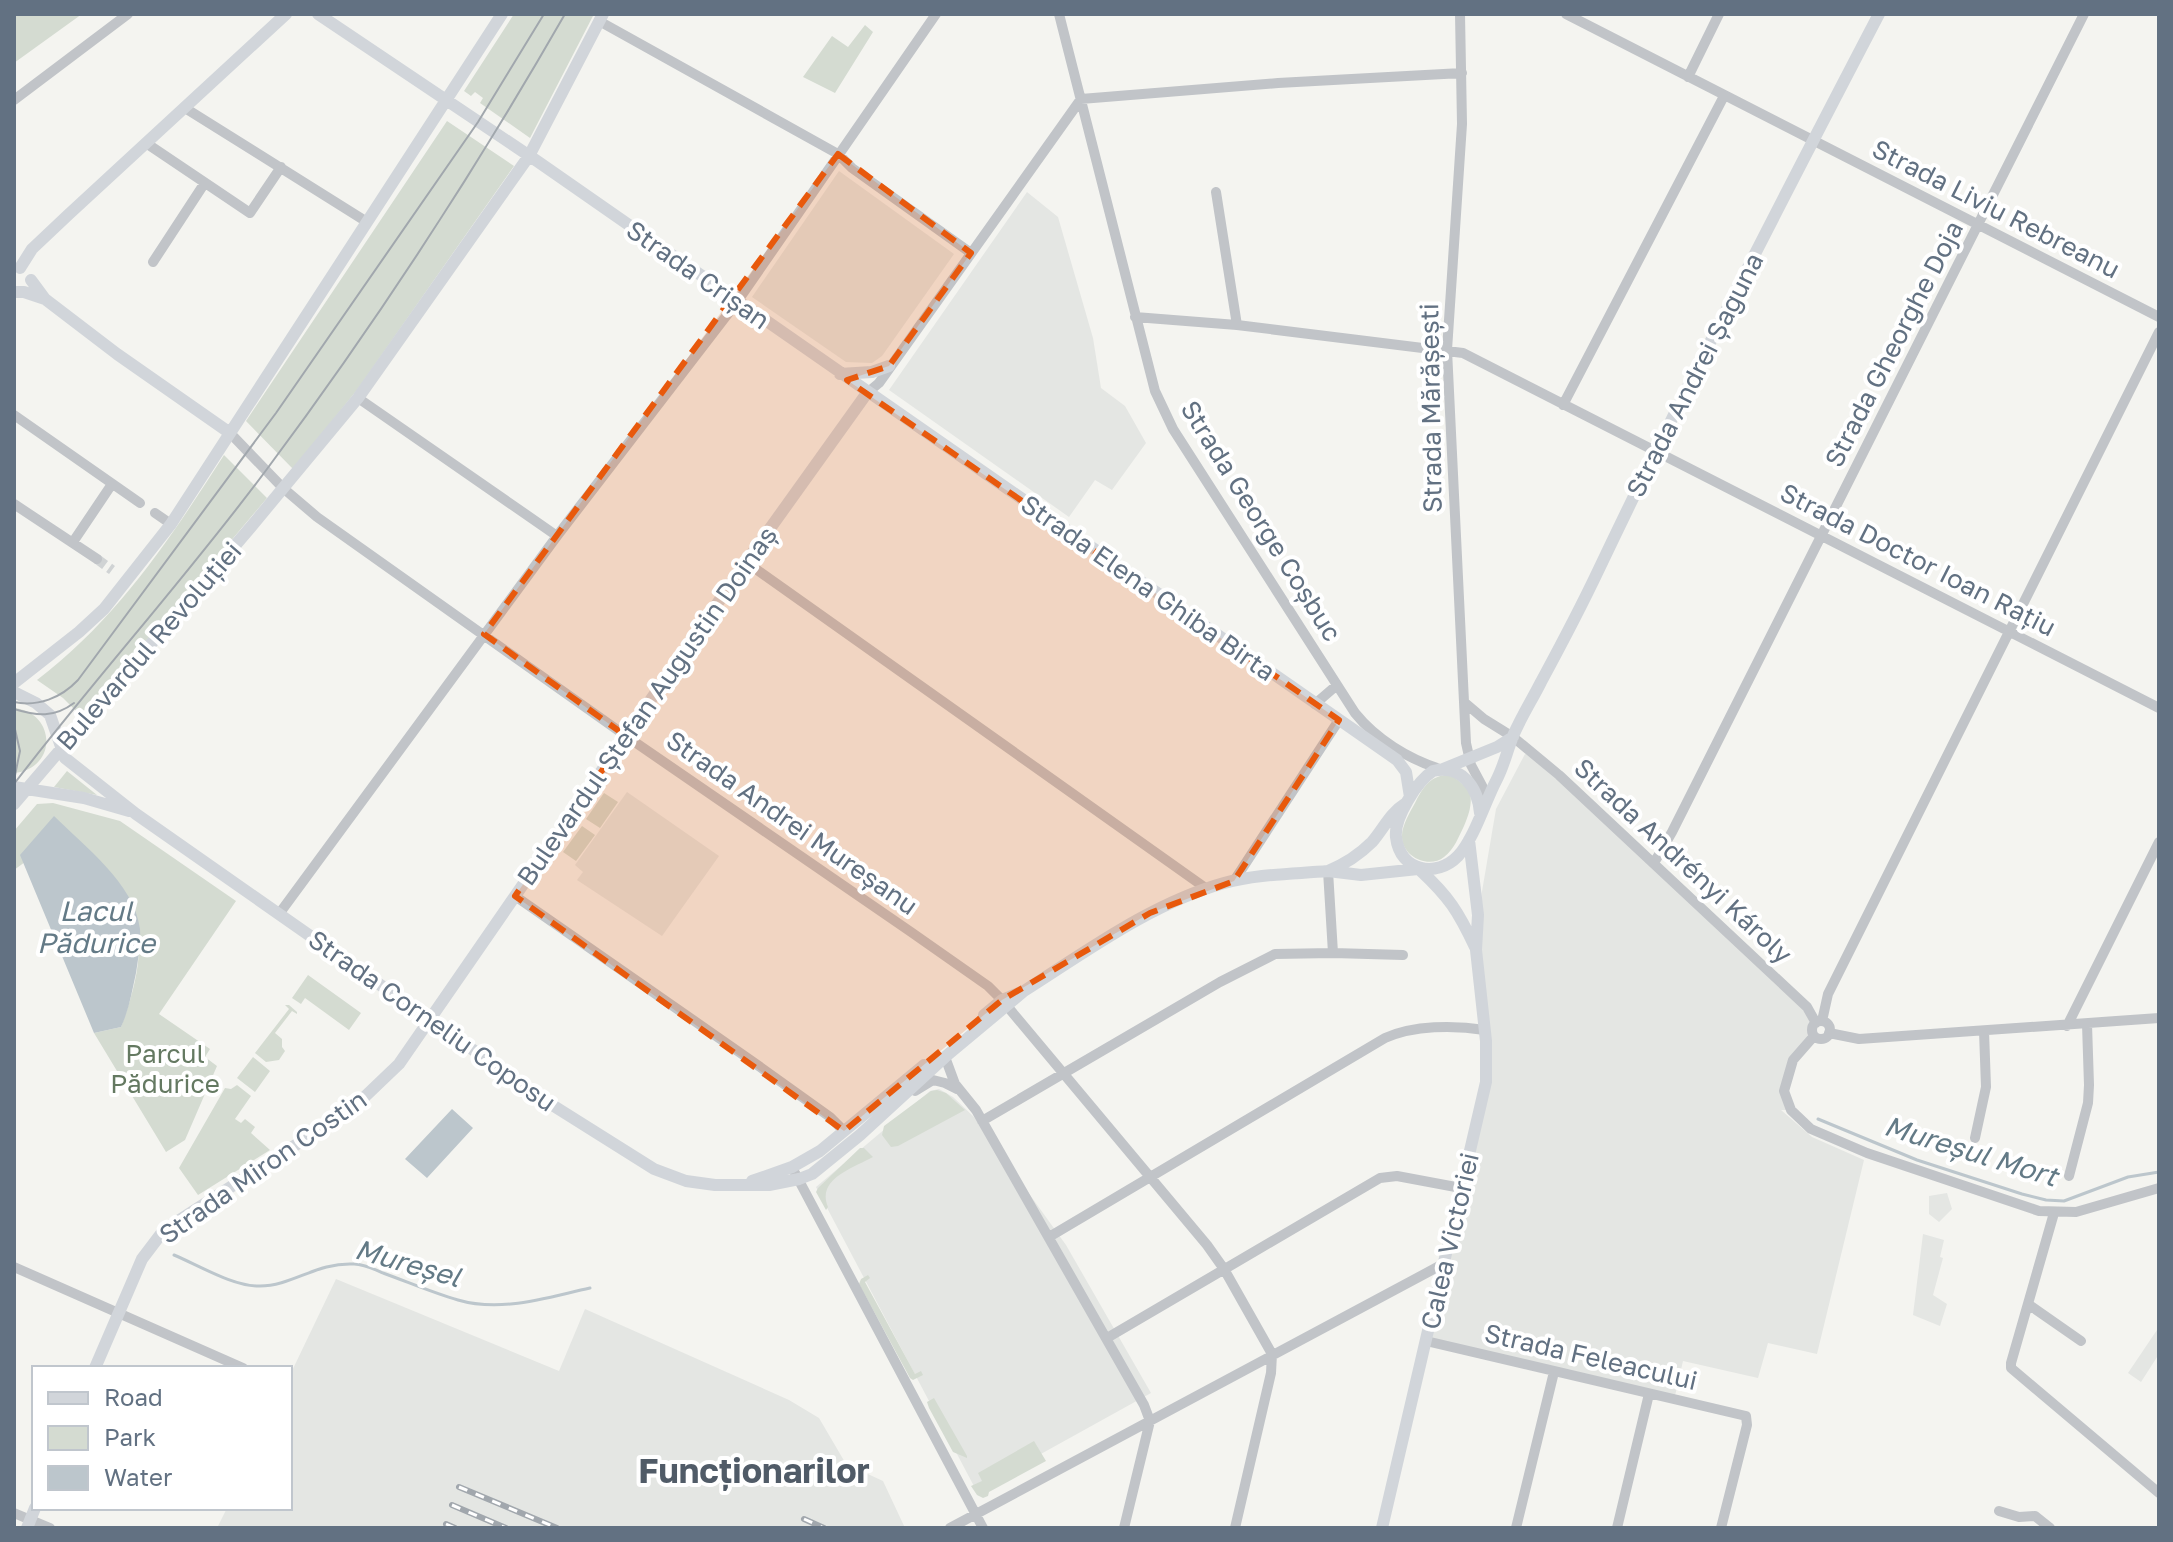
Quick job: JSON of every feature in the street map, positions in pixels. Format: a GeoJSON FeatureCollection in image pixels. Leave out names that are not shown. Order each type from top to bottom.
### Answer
{"type":"FeatureCollection","features":[{"type":"Feature","properties":{"kind":"main road"},"geometry":{"type":"LineString","coordinates":[[230,433],[45,299],[23,288],[29,274],[16,268],[32,249],[286,14]]}},
{"type":"Feature","properties":{"kind":"main road"},"geometry":{"type":"LineString","coordinates":[[318,14],[529,156]]}},
{"type":"Feature","properties":{"kind":"main road"},"geometry":{"type":"LineString","coordinates":[[14,683],[104,609],[171,524],[502,14]]}},
{"type":"Feature","properties":{"kind":"main road","name":"Strada Andrei Șaguna"},"geometry":{"type":"LineString","coordinates":[[1480,813],[1502,769],[1513,737],[1879,14]]}},
{"type":"Feature","properties":{"kind":"main road","name":"Bulevardul Revoluției"},"geometry":{"type":"LineString","coordinates":[[14,804],[20,788],[60,748],[358,398],[529,156],[601,17]]}},
{"type":"Feature","properties":{"kind":"main road","name":"Strada Crișan"},"geometry":{"type":"LineString","coordinates":[[529,156],[867,393]]}},
{"type":"Feature","properties":{"kind":"main road"},"geometry":{"type":"LineString","coordinates":[[840,374],[872,372],[889,366]]}},
{"type":"Feature","properties":{"kind":"main road","name":"Bulevardul Ștefan Augustin Doinaș"},"geometry":{"type":"LineString","coordinates":[[430,1020],[746,562],[867,393]]}},
{"type":"Feature","properties":{"kind":"main road","name":"Strada Elena Ghiba Birta"},"geometry":{"type":"LineString","coordinates":[[867,393],[1401,764],[1407,777],[1409,800]]}},
{"type":"Feature","properties":{"kind":"main road"},"geometry":{"type":"LineString","coordinates":[[14,692],[49,713],[60,748]]}},
{"type":"Feature","properties":{"kind":"main road"},"geometry":{"type":"LineString","coordinates":[[1419,869],[1403,854],[1396,838],[1397,827],[1409,800],[1427,775],[1513,737]]}},
{"type":"Feature","properties":{"kind":"main road","name":"Strada Corneliu Coposu"},"geometry":{"type":"LineString","coordinates":[[60,748],[68,761],[136,814],[549,1103],[654,1169],[686,1181],[715,1185],[769,1185],[796,1173]]}},
{"type":"Feature","properties":{"kind":"main road"},"geometry":{"type":"LineString","coordinates":[[796,1173],[1005,1003],[1150,913],[1234,881],[1328,871],[1361,875],[1436,870],[1447,866],[1469,840],[1480,813],[1479,800],[1472,784],[1464,776],[1441,769]]}},
{"type":"Feature","properties":{"kind":"main road","name":"Strada Corneliu Coposu"},"geometry":{"type":"LineString","coordinates":[[20,788],[84,798],[136,814]]}},
{"type":"Feature","properties":{"kind":"main road"},"geometry":{"type":"LineString","coordinates":[[1328,871],[1355,858],[1373,841],[1393,812],[1409,800]]}},
{"type":"Feature","properties":{"kind":"main road","name":"Calea Victoriei"},"geometry":{"type":"LineString","coordinates":[[1385,1527],[1486,1082],[1485,1030],[1476,950],[1478,915],[1469,840]]}},
{"type":"Feature","properties":{"kind":"main road","name":"Calea Victoriei"},"geometry":{"type":"LineString","coordinates":[[1419,869],[1450,899],[1476,950]]}},
{"type":"Feature","properties":{"kind":"main road"},"geometry":{"type":"LineString","coordinates":[[796,1173],[826,1164],[1005,1003]]}},
{"type":"Feature","properties":{"kind":"main road","name":"Strada Miron Costin"},"geometry":{"type":"LineString","coordinates":[[96,1366],[142,1259],[164,1230],[353,1108],[391,1073],[430,1020]]}},
{"type":"Feature","properties":{"kind":"street"},"geometry":{"type":"LineString","coordinates":[[14,100],[128,14]]}},
{"type":"Feature","properties":{"kind":"street"},"geometry":{"type":"LineString","coordinates":[[279,914],[557,536],[737,302],[936,14]]}},
{"type":"Feature","properties":{"kind":"street","name":"Strada George Coșbuc"},"geometry":{"type":"LineString","coordinates":[[1059,14],[1149,374],[1165,414],[1364,723],[1402,753],[1441,769]]}},
{"type":"Feature","properties":{"kind":"street","name":"Strada Mărășești"},"geometry":{"type":"LineString","coordinates":[[1460,14],[1462,124],[1447,350],[1469,758],[1488,797]]}},
{"type":"Feature","properties":{"kind":"street","name":"Strada Liviu Rebreanu"},"geometry":{"type":"LineString","coordinates":[[1566,14],[2159,317]]}},
{"type":"Feature","properties":{"kind":"street"},"geometry":{"type":"LineString","coordinates":[[1688,77],[1719,14]]}},
{"type":"Feature","properties":{"kind":"street","name":"Strada Gheorghe Doja"},"geometry":{"type":"LineString","coordinates":[[1654,863],[2084,14]]}},
{"type":"Feature","properties":{"kind":"street"},"geometry":{"type":"LineString","coordinates":[[601,17],[838,154],[852,168],[971,253]]}},
{"type":"Feature","properties":{"kind":"street"},"geometry":{"type":"LineString","coordinates":[[867,393],[879,383],[1081,99],[1278,83],[1462,73]]}},
{"type":"Feature","properties":{"kind":"street"},"geometry":{"type":"LineString","coordinates":[[1563,405],[1724,96]]}},
{"type":"Feature","properties":{"kind":"street"},"geometry":{"type":"LineString","coordinates":[[185,108],[367,222]]}},
{"type":"Feature","properties":{"kind":"street"},"geometry":{"type":"LineString","coordinates":[[146,143],[250,213],[281,167]]}},
{"type":"Feature","properties":{"kind":"street"},"geometry":{"type":"LineString","coordinates":[[153,262],[204,184]]}},
{"type":"Feature","properties":{"kind":"street"},"geometry":{"type":"LineString","coordinates":[[1216,192],[1237,325]]}},
{"type":"Feature","properties":{"kind":"street","name":"Strada Doctor Ioan Rațiu"},"geometry":{"type":"LineString","coordinates":[[1135,317],[1237,325],[1463,353],[2159,708]]}},
{"type":"Feature","properties":{"kind":"street"},"geometry":{"type":"LineString","coordinates":[[1814,1036],[1812,1030],[1819,1022],[1828,994],[2159,332]]}},
{"type":"Feature","properties":{"kind":"street"},"geometry":{"type":"LineString","coordinates":[[358,398],[557,536]]}},
{"type":"Feature","properties":{"kind":"street"},"geometry":{"type":"LineString","coordinates":[[14,415],[140,503]]}},
{"type":"Feature","properties":{"kind":"street"},"geometry":{"type":"LineString","coordinates":[[230,433],[283,488]]}},
{"type":"Feature","properties":{"kind":"street"},"geometry":{"type":"LineString","coordinates":[[73,542],[112,484]]}},
{"type":"Feature","properties":{"kind":"street","name":"Strada Andrei Mureșanu"},"geometry":{"type":"LineString","coordinates":[[283,488],[317,517],[626,736],[988,986],[1185,1216],[1224,1269],[1272,1354]]}},
{"type":"Feature","properties":{"kind":"street"},"geometry":{"type":"LineString","coordinates":[[14,504],[97,559]]}},
{"type":"Feature","properties":{"kind":"street"},"geometry":{"type":"LineString","coordinates":[[155,513],[171,524]]}},
{"type":"Feature","properties":{"kind":"street"},"geometry":{"type":"LineString","coordinates":[[746,562],[1207,889]]}},
{"type":"Feature","properties":{"kind":"street"},"geometry":{"type":"LineString","coordinates":[[1315,704],[1337,685]]}},
{"type":"Feature","properties":{"kind":"street"},"geometry":{"type":"LineString","coordinates":[[1464,702],[1513,737]]}},
{"type":"Feature","properties":{"kind":"street"},"geometry":{"type":"LineString","coordinates":[[1234,881],[1339,720]]}},
{"type":"Feature","properties":{"kind":"street","name":"Strada Andrényi Károly"},"geometry":{"type":"LineString","coordinates":[[1513,737],[1654,863],[1807,1007],[1819,1022]]}},
{"type":"Feature","properties":{"kind":"street"},"geometry":{"type":"LineString","coordinates":[[2067,1026],[2159,842]]}},
{"type":"Feature","properties":{"kind":"street"},"geometry":{"type":"LineString","coordinates":[[1328,871],[1333,953]]}},
{"type":"Feature","properties":{"kind":"street"},"geometry":{"type":"LineString","coordinates":[[515,896],[749,1059],[830,1117],[844,1131]]}},
{"type":"Feature","properties":{"kind":"street"},"geometry":{"type":"LineString","coordinates":[[982,1121],[1268,957],[1283,953],[1403,955]]}},
{"type":"Feature","properties":{"kind":"street"},"geometry":{"type":"LineString","coordinates":[[1829,1033],[1859,1039],[2159,1018]]}},
{"type":"Feature","properties":{"kind":"street"},"geometry":{"type":"LineString","coordinates":[[1814,1036],[1823,1039],[1829,1033],[1829,1026],[1819,1022]]}},
{"type":"Feature","properties":{"kind":"street"},"geometry":{"type":"LineString","coordinates":[[2069,1176],[2088,1103],[2087,1024]]}},
{"type":"Feature","properties":{"kind":"street"},"geometry":{"type":"LineString","coordinates":[[1049,1237],[1385,1038],[1420,1029],[1485,1030]]}},
{"type":"Feature","properties":{"kind":"street"},"geometry":{"type":"LineString","coordinates":[[1975,1138],[1986,1087],[1984,1031]]}},
{"type":"Feature","properties":{"kind":"street"},"geometry":{"type":"LineString","coordinates":[[1814,1036],[1793,1060],[1784,1091],[1791,1110],[1811,1129],[1867,1153],[2023,1207],[2054,1213],[2076,1212],[2159,1188]]}},
{"type":"Feature","properties":{"kind":"street"},"geometry":{"type":"LineString","coordinates":[[945,1057],[959,1090],[982,1121],[1049,1237],[1139,1395],[1150,1421],[1124,1528]]}},
{"type":"Feature","properties":{"kind":"street"},"geometry":{"type":"LineString","coordinates":[[902,1095],[912,1093],[933,1080],[959,1090]]}},
{"type":"Feature","properties":{"kind":"street"},"geometry":{"type":"LineString","coordinates":[[796,1173],[983,1528]]}},
{"type":"Feature","properties":{"kind":"street"},"geometry":{"type":"LineString","coordinates":[[1107,1338],[1385,1176],[1461,1188]]}},
{"type":"Feature","properties":{"kind":"street"},"geometry":{"type":"LineString","coordinates":[[2054,1213],[2011,1363],[2014,1371],[2159,1493]]}},
{"type":"Feature","properties":{"kind":"street"},"geometry":{"type":"LineString","coordinates":[[950,1528],[1445,1263]]}},
{"type":"Feature","properties":{"kind":"street"},"geometry":{"type":"LineString","coordinates":[[14,1267],[238,1366]]}},
{"type":"Feature","properties":{"kind":"street"},"geometry":{"type":"LineString","coordinates":[[2028,1304],[2081,1341]]}},
{"type":"Feature","properties":{"kind":"street","name":"Strada Feleacului"},"geometry":{"type":"LineString","coordinates":[[1426,1341],[1746,1416],[1747,1425],[1721,1528]]}},
{"type":"Feature","properties":{"kind":"street"},"geometry":{"type":"LineString","coordinates":[[1235,1528],[1271,1373],[1272,1354]]}},
{"type":"Feature","properties":{"kind":"street"},"geometry":{"type":"LineString","coordinates":[[1516,1528],[1554,1372]]}},
{"type":"Feature","properties":{"kind":"street"},"geometry":{"type":"LineString","coordinates":[[1617,1528],[1649,1394]]}},
{"type":"Feature","properties":{"kind":"street"},"geometry":{"type":"LineString","coordinates":[[1999,1511],[2019,1517],[2035,1516],[2050,1528]]}},
{"type":"Feature","properties":{"kind":"street"},"geometry":{"type":"LineString","coordinates":[[14,1513],[50,1528]]}},
{"type":"Feature","properties":{"kind":"highlighted area"},"geometry":{"type":"Polygon","coordinates":[[[838,154],[971,253],[889,366],[847,380],[1339,720],[1234,881],[1150,913],[1002,1000],[844,1131],[515,896],[626,736],[484,634],[838,154]]]}},
{"type":"Feature","properties":{"kind":"shaded area"},"geometry":{"type":"Polygon","coordinates":[[[839,171],[954,254],[882,356],[872,363],[846,362],[752,297],[839,171]]]}},
{"type":"Feature","properties":{"kind":"shaded area"},"geometry":{"type":"Polygon","coordinates":[[[1027,192],[1058,217],[1093,338],[1101,388],[1125,406],[1146,443],[1112,490],[1095,480],[1069,517],[889,390],[1027,192]]]}},
{"type":"Feature","properties":{"kind":"shaded area"},"geometry":{"type":"Polygon","coordinates":[[[1525,754],[1529,754],[1710,916],[1807,1007],[1814,1025],[1812,1033],[1786,1079],[1791,1110],[1781,1110],[1812,1137],[1864,1160],[1817,1354],[1768,1343],[1758,1378],[1683,1361],[1674,1400],[1426,1341],[1486,1082],[1478,915],[1496,809],[1525,754]]]}},
{"type":"Feature","properties":{"kind":"shaded area"},"geometry":{"type":"Polygon","coordinates":[[[627,792],[719,856],[662,936],[577,880],[583,872],[575,865],[627,792]]]}},
{"type":"Feature","properties":{"kind":"shaded area"},"geometry":{"type":"Polygon","coordinates":[[[939,1089],[953,1097],[974,1117],[1066,1245],[1151,1393],[976,1490],[816,1187],[930,1091],[939,1089]]]}},
{"type":"Feature","properties":{"kind":"shaded area"},"geometry":{"type":"Polygon","coordinates":[[[1947,1193],[1952,1209],[1939,1222],[1929,1214],[1929,1196],[1947,1193]]]}},
{"type":"Feature","properties":{"kind":"shaded area"},"geometry":{"type":"Polygon","coordinates":[[[1923,1234],[1944,1240],[1940,1257],[1943,1258],[1933,1295],[1947,1304],[1940,1326],[1913,1315],[1923,1234]]]}},
{"type":"Feature","properties":{"kind":"shaded area"},"geometry":{"type":"Polygon","coordinates":[[[336,1279],[559,1371],[585,1309],[789,1400],[819,1418],[846,1464],[883,1481],[905,1528],[217,1528],[226,1510],[292,1510],[292,1371],[336,1279]]]}},
{"type":"Feature","properties":{"kind":"shaded area"},"geometry":{"type":"Polygon","coordinates":[[[2159,1327],[2159,1354],[2141,1382],[2128,1373],[2159,1327]]]}},
{"type":"Feature","properties":{"kind":"green space"},"geometry":{"type":"Polygon","coordinates":[[[14,14],[82,14],[14,63],[14,14]]]}},
{"type":"Feature","properties":{"kind":"green space"},"geometry":{"type":"Polygon","coordinates":[[[514,14],[594,14],[530,138],[480,103],[483,98],[475,92],[471,96],[464,91],[514,14]]]}},
{"type":"Feature","properties":{"kind":"green space"},"geometry":{"type":"Polygon","coordinates":[[[865,25],[873,32],[835,93],[803,77],[832,36],[848,47],[865,25]]]}},
{"type":"Feature","properties":{"kind":"green space"},"geometry":{"type":"Polygon","coordinates":[[[447,121],[514,166],[357,390],[293,469],[246,421],[447,121]]]}},
{"type":"Feature","properties":{"kind":"green space"},"geometry":{"type":"Polygon","coordinates":[[[224,455],[267,498],[80,715],[63,698],[37,680],[118,604],[162,547],[224,455]]]}},
{"type":"Feature","properties":{"kind":"green space"},"geometry":{"type":"Polygon","coordinates":[[[15,708],[29,712],[39,720],[46,741],[38,762],[14,773],[15,708]]]}},
{"type":"Feature","properties":{"kind":"green space"},"geometry":{"type":"Polygon","coordinates":[[[67,771],[97,795],[54,787],[67,771]]]}},
{"type":"Feature","properties":{"kind":"green space"},"geometry":{"type":"Polygon","coordinates":[[[1445,775],[1454,777],[1470,790],[1469,812],[1448,854],[1438,860],[1424,861],[1412,856],[1403,845],[1403,829],[1423,789],[1430,781],[1445,775]]]}},
{"type":"Feature","properties":{"kind":"green space"},"geometry":{"type":"Polygon","coordinates":[[[604,793],[618,802],[600,828],[586,819],[604,793]]]}},
{"type":"Feature","properties":{"kind":"green space","name":"Parcul Pădurice"},"geometry":{"type":"Polygon","coordinates":[[[53,803],[120,821],[236,901],[159,1014],[210,1049],[205,1057],[217,1066],[185,1140],[166,1152],[94,1033],[121,1027],[136,975],[139,940],[131,906],[123,889],[25,862],[14,870],[14,831],[37,804],[53,803]]]}},
{"type":"Feature","properties":{"kind":"green space"},"geometry":{"type":"Polygon","coordinates":[[[582,826],[595,835],[576,861],[563,852],[582,826]]]}},
{"type":"Feature","properties":{"kind":"green space"},"geometry":{"type":"Polygon","coordinates":[[[308,975],[361,1013],[349,1030],[305,998],[301,1004],[292,998],[308,975]]]}},
{"type":"Feature","properties":{"kind":"green space"},"geometry":{"type":"Polygon","coordinates":[[[285,1005],[297,1014],[292,1011],[275,1033],[282,1039],[285,1051],[279,1060],[266,1062],[255,1053],[289,1009],[285,1005]]]}},
{"type":"Feature","properties":{"kind":"green space"},"geometry":{"type":"Polygon","coordinates":[[[253,1057],[270,1071],[255,1092],[237,1078],[253,1057]]]}},
{"type":"Feature","properties":{"kind":"green space"},"geometry":{"type":"Polygon","coordinates":[[[237,1085],[251,1096],[235,1119],[241,1123],[245,1119],[255,1127],[251,1133],[270,1150],[198,1195],[179,1168],[225,1088],[231,1089],[237,1085]]]}},
{"type":"Feature","properties":{"kind":"green space"},"geometry":{"type":"Polygon","coordinates":[[[931,1091],[946,1093],[965,1110],[891,1147],[882,1135],[884,1126],[931,1091]]]}},
{"type":"Feature","properties":{"kind":"green space"},"geometry":{"type":"Polygon","coordinates":[[[860,1148],[873,1157],[847,1170],[832,1182],[827,1189],[826,1210],[816,1192],[818,1188],[860,1148]]]}},
{"type":"Feature","properties":{"kind":"green space"},"geometry":{"type":"Polygon","coordinates":[[[868,1275],[870,1278],[865,1282],[915,1374],[921,1371],[923,1375],[913,1380],[859,1284],[868,1275]]]}},
{"type":"Feature","properties":{"kind":"green space"},"geometry":{"type":"Polygon","coordinates":[[[934,1398],[967,1458],[953,1452],[929,1408],[927,1402],[934,1398]]]}},
{"type":"Feature","properties":{"kind":"green space"},"geometry":{"type":"Polygon","coordinates":[[[1034,1441],[1046,1461],[989,1492],[988,1496],[983,1498],[977,1495],[971,1486],[982,1481],[978,1473],[1034,1441]]]}},
{"type":"Feature","properties":{"kind":"water","name":"Lacul Pădurice"},"geometry":{"type":"Polygon","coordinates":[[[54,816],[118,881],[136,912],[140,929],[139,951],[130,1000],[121,1027],[94,1033],[20,855],[54,816]]]}},
{"type":"Feature","properties":{"kind":"water"},"geometry":{"type":"Polygon","coordinates":[[[452,1109],[473,1128],[427,1178],[405,1159],[452,1109]]]}},
{"type":"Feature","properties":{"kind":"waterway","name":"Mureșul Mort"},"geometry":{"type":"LineString","coordinates":[[1818,1119],[1917,1160],[2046,1200],[2064,1201],[2128,1177],[2159,1172]]}},
{"type":"Feature","properties":{"kind":"waterway","name":"Mureșel"},"geometry":{"type":"LineString","coordinates":[[174,1255],[228,1279],[260,1286],[341,1264],[358,1264],[475,1304],[525,1302],[590,1288]]}},
{"type":"Feature","properties":{"kind":"tunnel"},"geometry":{"type":"LineString","coordinates":[[97,559],[112,570]]}},
{"type":"Feature","properties":{"kind":"tram line"},"geometry":{"type":"LineString","coordinates":[[14,702],[49,700],[78,680],[276,413],[478,122],[544,14]]}},
{"type":"Feature","properties":{"kind":"tram line"},"geometry":{"type":"LineString","coordinates":[[14,784],[205,549],[307,414],[423,246],[565,14]]}},
{"type":"Feature","properties":{"kind":"tram line"},"geometry":{"type":"LineString","coordinates":[[14,709],[45,714],[74,703]]}},
{"type":"Feature","properties":{"kind":"tram line"},"geometry":{"type":"LineString","coordinates":[[14,725],[20,751],[14,780]]}},
{"type":"Feature","properties":{"kind":"railway"},"geometry":{"type":"LineString","coordinates":[[459,1487],[557,1528]]}},
{"type":"Feature","properties":{"kind":"railway"},"geometry":{"type":"LineString","coordinates":[[452,1505],[506,1528]]}},
{"type":"Feature","properties":{"kind":"railway"},"geometry":{"type":"LineString","coordinates":[[804,1519],[824,1528]]}},
{"type":"Feature","properties":{"kind":"railway"},"geometry":{"type":"LineString","coordinates":[[446,1524],[455,1528]]}},
{"type":"Feature","properties":{"kind":"district","name":"Funcționarilor"},"geometry":{"type":"Point","coordinates":[754,1471]}}]}
